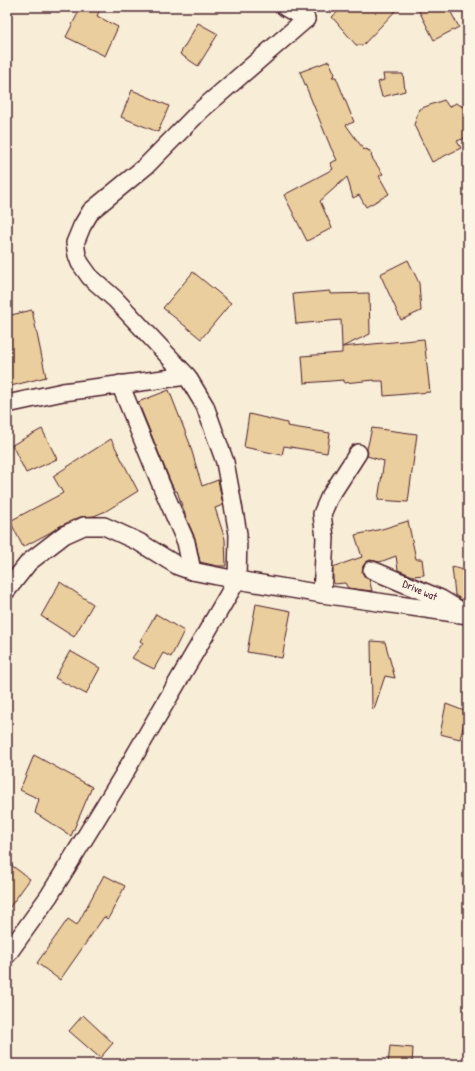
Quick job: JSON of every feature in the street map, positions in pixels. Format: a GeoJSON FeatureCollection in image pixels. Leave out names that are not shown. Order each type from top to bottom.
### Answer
{"type":"FeatureCollection","features":[{"type":"Feature","properties":{"kind":"street"},"geometry":{"type":"LineString","coordinates":[[7,955],[49,896],[89,831],[237,580],[238,534],[225,462],[205,406],[187,376],[115,299],[90,277],[80,263],[75,243],[90,211],[146,166],[201,110],[305,13],[286,7]]}},
{"type":"Feature","properties":{"kind":"street"},"geometry":{"type":"LineString","coordinates":[[7,404],[63,392],[187,376]]}},
{"type":"Feature","properties":{"kind":"street"},"geometry":{"type":"LineString","coordinates":[[120,384],[186,542],[192,571]]}},
{"type":"Feature","properties":{"kind":"street"},"geometry":{"type":"LineString","coordinates":[[322,594],[325,538],[322,514],[329,498],[358,453]]}},
{"type":"Feature","properties":{"kind":"street"},"geometry":{"type":"LineString","coordinates":[[7,590],[29,562],[64,535],[84,526],[104,526],[139,542],[178,566],[192,571],[322,594],[467,615]]}},
{"type":"Feature","properties":{"kind":"street","name":"Drive wat"},"geometry":{"type":"LineString","coordinates":[[372,570],[441,599],[467,615]]}},
{"type":"Feature","properties":{"kind":"building"},"geometry":{"type":"Polygon","coordinates":[[[81,7],[101,7],[97,16],[118,27],[105,56],[66,37],[81,7]]]}},
{"type":"Feature","properties":{"kind":"building"},"geometry":{"type":"Polygon","coordinates":[[[343,7],[399,7],[363,45],[356,45],[332,17],[343,7]]]}},
{"type":"Feature","properties":{"kind":"building"},"geometry":{"type":"Polygon","coordinates":[[[417,7],[448,7],[459,27],[434,40],[417,7]]]}},
{"type":"Feature","properties":{"kind":"building"},"geometry":{"type":"Polygon","coordinates":[[[198,23],[218,34],[198,66],[180,54],[198,23]]]}},
{"type":"Feature","properties":{"kind":"building"},"geometry":{"type":"Polygon","coordinates":[[[329,61],[335,74],[332,77],[336,77],[354,122],[346,125],[364,150],[369,150],[372,155],[371,156],[383,174],[379,176],[389,194],[366,207],[359,195],[353,198],[347,177],[320,201],[332,228],[307,241],[284,195],[333,169],[330,163],[337,160],[300,72],[329,61]]]}},
{"type":"Feature","properties":{"kind":"building"},"geometry":{"type":"Polygon","coordinates":[[[383,74],[403,74],[405,91],[382,97],[378,82],[384,80],[383,74]]]}},
{"type":"Feature","properties":{"kind":"building"},"geometry":{"type":"Polygon","coordinates":[[[132,90],[169,106],[158,132],[121,117],[132,90]]]}},
{"type":"Feature","properties":{"kind":"building"},"geometry":{"type":"Polygon","coordinates":[[[444,100],[449,107],[456,103],[468,109],[468,137],[457,141],[461,148],[432,162],[414,125],[419,109],[444,100]]]}},
{"type":"Feature","properties":{"kind":"building"},"geometry":{"type":"Polygon","coordinates":[[[408,260],[419,283],[421,311],[401,320],[380,274],[408,260]]]}},
{"type":"Feature","properties":{"kind":"building"},"geometry":{"type":"Polygon","coordinates":[[[193,272],[231,303],[201,339],[163,308],[193,272]]]}},
{"type":"Feature","properties":{"kind":"building"},"geometry":{"type":"Polygon","coordinates":[[[330,291],[330,294],[369,293],[370,334],[342,347],[341,320],[296,324],[293,294],[330,291]]]}},
{"type":"Feature","properties":{"kind":"building"},"geometry":{"type":"Polygon","coordinates":[[[32,310],[46,377],[7,387],[7,316],[32,310]]]}},
{"type":"Feature","properties":{"kind":"building"},"geometry":{"type":"Polygon","coordinates":[[[424,339],[430,392],[384,396],[383,381],[374,380],[344,383],[344,380],[304,383],[302,356],[342,353],[342,347],[424,339]]]}},
{"type":"Feature","properties":{"kind":"building"},"geometry":{"type":"Polygon","coordinates":[[[169,390],[190,444],[202,486],[218,480],[223,505],[215,508],[225,539],[226,566],[217,566],[200,562],[195,538],[177,491],[175,491],[171,483],[138,402],[169,390]]]}},
{"type":"Feature","properties":{"kind":"building"},"geometry":{"type":"Polygon","coordinates":[[[249,414],[287,423],[287,426],[330,433],[327,453],[284,446],[282,455],[244,447],[249,414]]]}},
{"type":"Feature","properties":{"kind":"building"},"geometry":{"type":"Polygon","coordinates":[[[372,428],[417,434],[408,502],[378,500],[384,461],[367,456],[367,449],[372,428]]]}},
{"type":"Feature","properties":{"kind":"building"},"geometry":{"type":"Polygon","coordinates":[[[42,429],[57,459],[26,473],[12,445],[42,429]]]}},
{"type":"Feature","properties":{"kind":"building"},"geometry":{"type":"Polygon","coordinates":[[[111,439],[138,491],[106,511],[94,516],[80,517],[60,526],[23,547],[10,521],[63,493],[53,476],[111,439]]]}},
{"type":"Feature","properties":{"kind":"building"},"geometry":{"type":"Polygon","coordinates":[[[408,521],[416,559],[422,559],[424,575],[413,576],[398,570],[396,556],[380,562],[370,560],[363,566],[362,572],[364,576],[369,579],[372,591],[348,588],[345,583],[334,584],[333,567],[362,557],[355,535],[408,521]]]}},
{"type":"Feature","properties":{"kind":"building"},"geometry":{"type":"Polygon","coordinates":[[[452,567],[468,571],[468,604],[455,595],[452,567]]]}},
{"type":"Feature","properties":{"kind":"building"},"geometry":{"type":"Polygon","coordinates":[[[60,582],[93,604],[74,637],[41,616],[60,582]]]}},
{"type":"Feature","properties":{"kind":"building"},"geometry":{"type":"Polygon","coordinates":[[[256,604],[291,611],[282,658],[247,652],[256,604]]]}},
{"type":"Feature","properties":{"kind":"building"},"geometry":{"type":"Polygon","coordinates":[[[156,614],[184,631],[171,657],[163,653],[154,669],[132,658],[143,643],[140,641],[156,614]]]}},
{"type":"Feature","properties":{"kind":"building"},"geometry":{"type":"Polygon","coordinates":[[[371,641],[385,642],[395,678],[385,676],[374,709],[372,708],[371,641]]]}},
{"type":"Feature","properties":{"kind":"building"},"geometry":{"type":"Polygon","coordinates":[[[70,651],[100,668],[86,694],[55,678],[70,651]]]}},
{"type":"Feature","properties":{"kind":"building"},"geometry":{"type":"Polygon","coordinates":[[[446,704],[467,712],[460,739],[440,734],[446,704]]]}},
{"type":"Feature","properties":{"kind":"building"},"geometry":{"type":"Polygon","coordinates":[[[34,755],[92,787],[71,836],[35,813],[39,799],[20,790],[34,755]]]}},
{"type":"Feature","properties":{"kind":"building"},"geometry":{"type":"Polygon","coordinates":[[[7,862],[30,879],[7,911],[7,862]]]}},
{"type":"Feature","properties":{"kind":"building"},"geometry":{"type":"Polygon","coordinates":[[[104,875],[125,886],[108,919],[104,917],[60,980],[37,963],[68,919],[77,925],[104,875]]]}},
{"type":"Feature","properties":{"kind":"building"},"geometry":{"type":"Polygon","coordinates":[[[83,1015],[113,1043],[100,1058],[69,1031],[83,1015]]]}},
{"type":"Feature","properties":{"kind":"building"},"geometry":{"type":"Polygon","coordinates":[[[390,1046],[413,1048],[412,1064],[388,1064],[390,1046]]]}}]}
